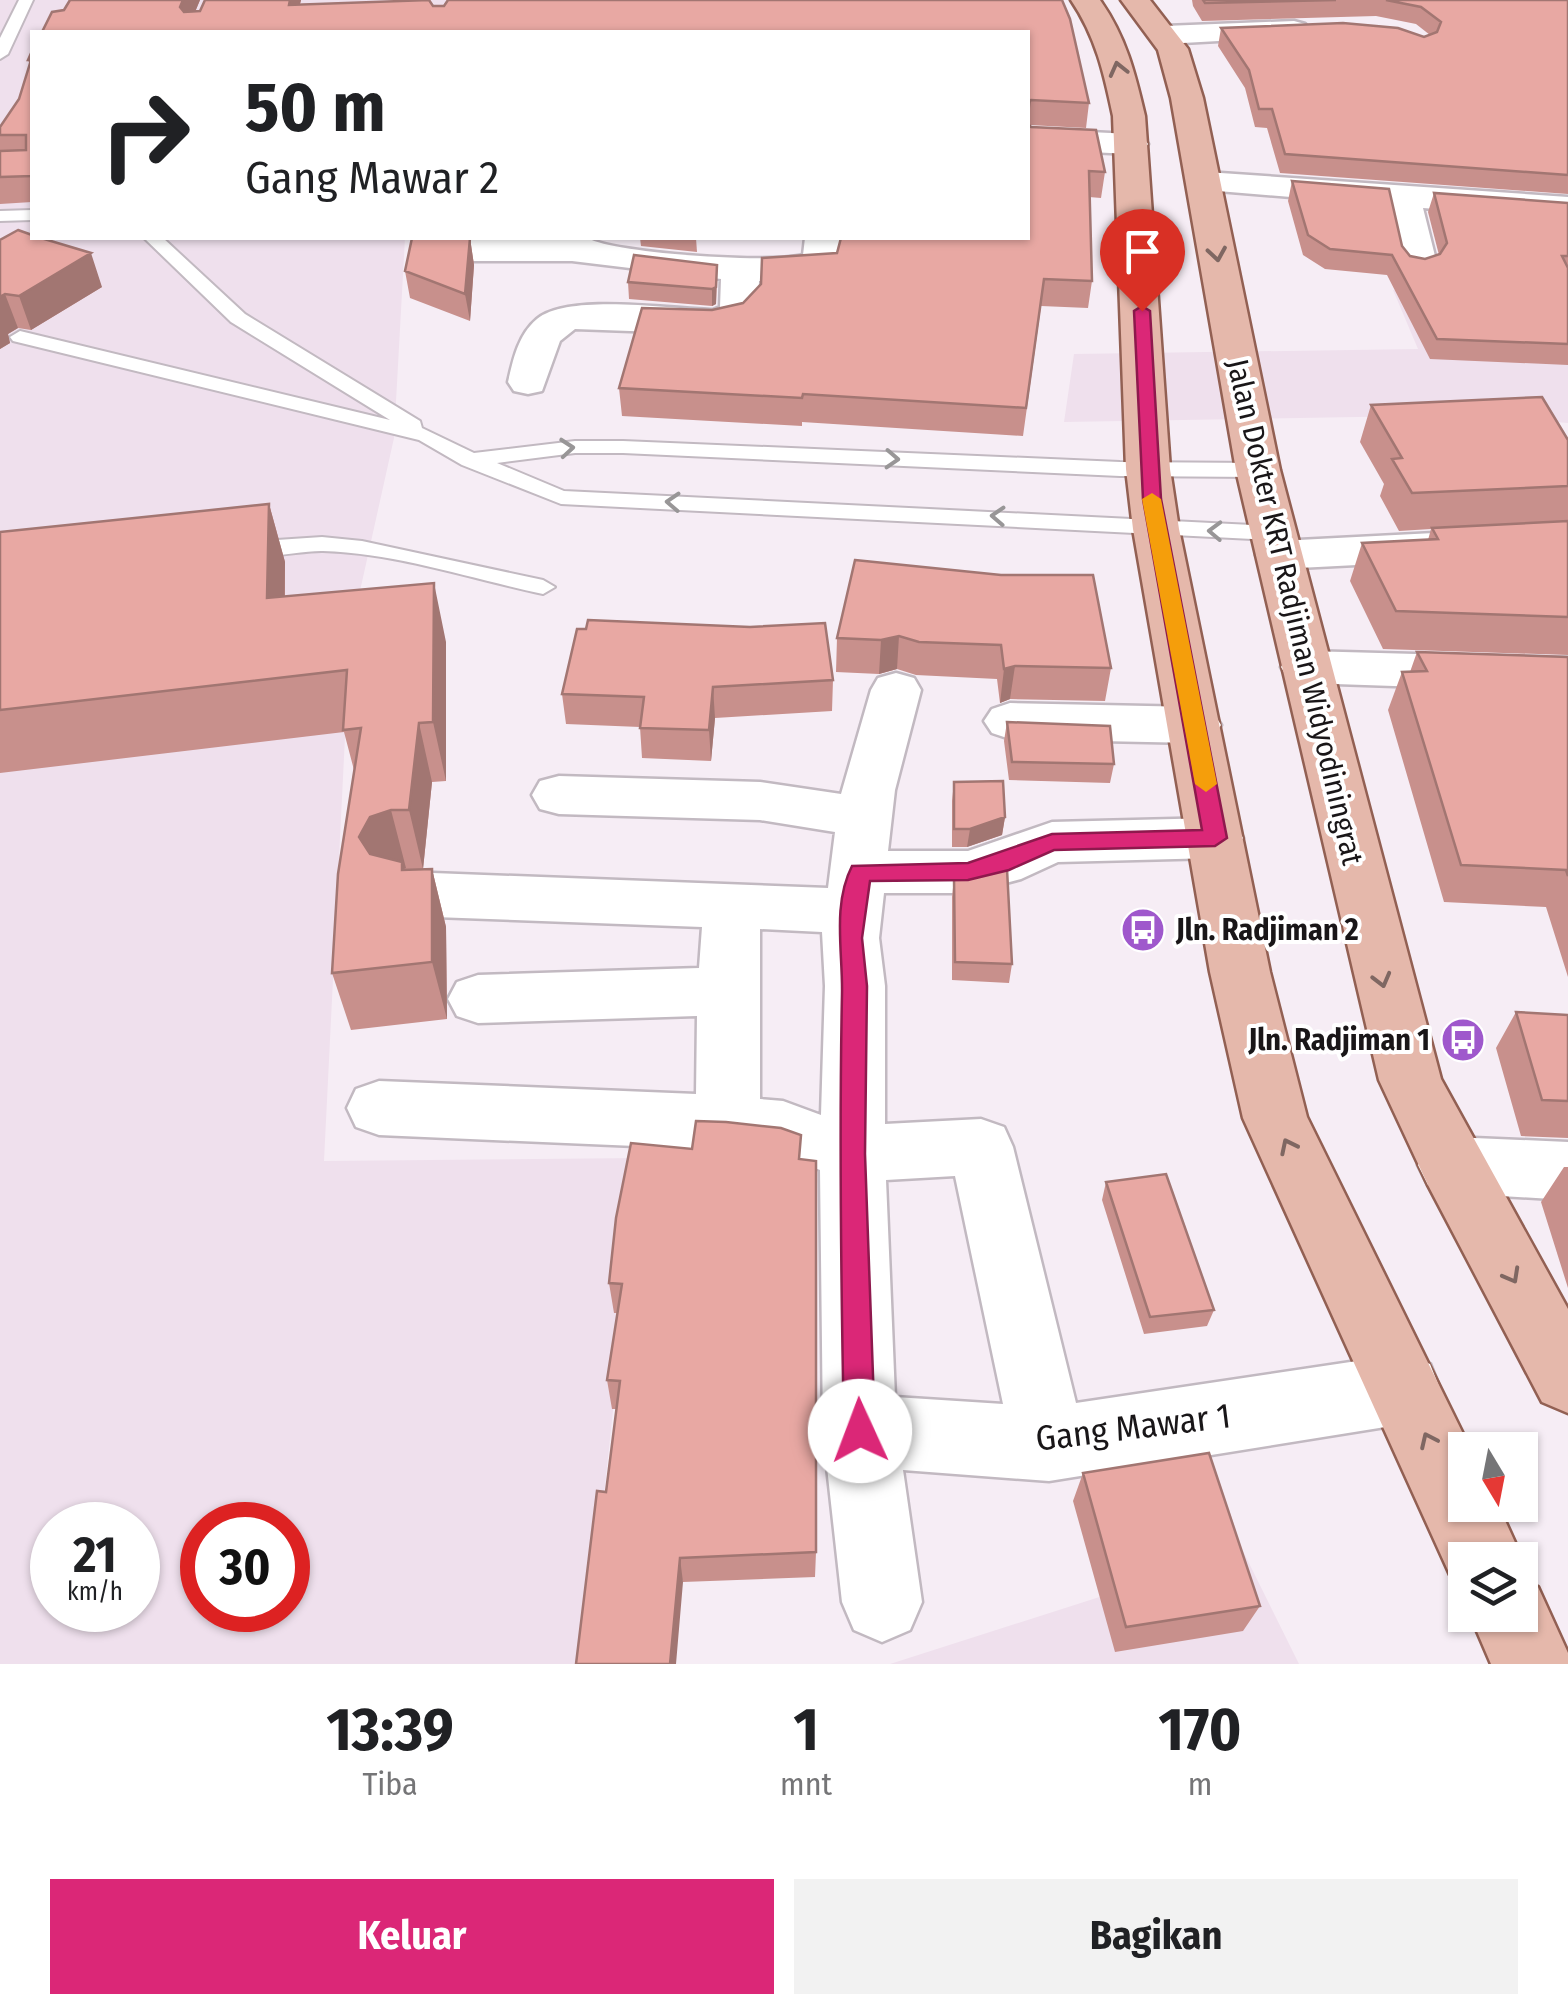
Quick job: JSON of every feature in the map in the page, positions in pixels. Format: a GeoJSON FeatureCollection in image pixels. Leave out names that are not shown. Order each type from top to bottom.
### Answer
{"type":"FeatureCollection","features":[{"type":"Feature","properties":{"kind":"main road"},"geometry":{"type":"LineString","coordinates":[[1085,0],[1101,23],[1117,59],[1130,144],[1148,469],[1156,528],[1240,972],[1275,1118],[1476,1542]]}},
{"type":"Feature","properties":{"kind":"main road","name":"Jalan Dokter KRT Radjiman Widyodiningrat"},"geometry":{"type":"LineString","coordinates":[[1154,11],[1182,78],[1206,182],[1258,470],[1410,1080],[1451,1165],[1568,1378]]}},
{"type":"Feature","properties":{"kind":"street"},"geometry":{"type":"LineString","coordinates":[[1154,11],[1328,28]]}},
{"type":"Feature","properties":{"kind":"street"},"geometry":{"type":"LineString","coordinates":[[1030,139],[1130,144]]}},
{"type":"Feature","properties":{"kind":"street"},"geometry":{"type":"LineString","coordinates":[[1206,182],[1568,208]]}},
{"type":"Feature","properties":{"kind":"street"},"geometry":{"type":"LineString","coordinates":[[1402,194],[1418,264]]}},
{"type":"Feature","properties":{"kind":"street"},"geometry":{"type":"LineString","coordinates":[[456,250],[571,244],[738,268],[802,269],[821,261],[823,240]]}},
{"type":"Feature","properties":{"kind":"street"},"geometry":{"type":"LineString","coordinates":[[528,382],[540,336],[552,322],[571,317],[713,322],[728,319],[739,311],[738,268]]}},
{"type":"Feature","properties":{"kind":"street"},"geometry":{"type":"LineString","coordinates":[[1276,544],[1568,540]]}},
{"type":"Feature","properties":{"kind":"street"},"geometry":{"type":"LineString","coordinates":[[1306,667],[1568,675]]}},
{"type":"Feature","properties":{"kind":"street"},"geometry":{"type":"LineString","coordinates":[[882,1602],[860,1431],[852,1154],[854,986],[850,938],[868,790],[896,690]]}},
{"type":"Feature","properties":{"kind":"street"},"geometry":{"type":"LineString","coordinates":[[1010,720],[1195,725]]}},
{"type":"Feature","properties":{"kind":"street"},"geometry":{"type":"LineString","coordinates":[[559,795],[760,800],[860,867]]}},
{"type":"Feature","properties":{"kind":"street"},"geometry":{"type":"LineString","coordinates":[[407,894],[732,904],[860,867],[968,872],[1000,864],[1052,842],[1215,838]]}},
{"type":"Feature","properties":{"kind":"street"},"geometry":{"type":"LineString","coordinates":[[728,1123],[726,991],[732,904]]}},
{"type":"Feature","properties":{"kind":"street"},"geometry":{"type":"LineString","coordinates":[[478,999],[726,991]]}},
{"type":"Feature","properties":{"kind":"street"},"geometry":{"type":"LineString","coordinates":[[379,1108],[728,1123],[783,1129],[852,1154],[981,1147],[1049,1444]]}},
{"type":"Feature","properties":{"kind":"street"},"geometry":{"type":"LineString","coordinates":[[1451,1165],[1568,1170]]}},
{"type":"Feature","properties":{"kind":"street","name":"Gang Mawar 1"},"geometry":{"type":"LineString","coordinates":[[860,1431],[1049,1444],[1404,1389]]}},
{"type":"Feature","properties":{"kind":"lane"},"geometry":{"type":"LineString","coordinates":[[1,51],[26,0]]}},
{"type":"Feature","properties":{"kind":"lane"},"geometry":{"type":"LineString","coordinates":[[0,216],[30,215]]}},
{"type":"Feature","properties":{"kind":"lane"},"geometry":{"type":"LineString","coordinates":[[155,240],[238,318],[470,460],[561,497],[1096,521],[1276,544]]}},
{"type":"Feature","properties":{"kind":"lane"},"geometry":{"type":"LineString","coordinates":[[20,337],[426,435]]}},
{"type":"Feature","properties":{"kind":"lane"},"geometry":{"type":"LineString","coordinates":[[470,460],[575,447],[623,447],[1258,470]]}},
{"type":"Feature","properties":{"kind":"lane"},"geometry":{"type":"LineString","coordinates":[[217,551],[322,544],[362,548],[544,587]]}},
{"type":"Feature","properties":{"kind":"shaded area"},"geometry":{"type":"Polygon","coordinates":[[[0,0],[701,0],[678,30],[30,30],[30,240],[405,240],[394,438],[350,636],[324,1161],[640,1158],[586,1664],[0,1664],[0,0]]]}},
{"type":"Feature","properties":{"kind":"shaded area"},"geometry":{"type":"Polygon","coordinates":[[[1393,290],[1568,299],[1568,423],[1474,415],[1064,422],[1074,354],[1418,349],[1393,290]]]}},
{"type":"Feature","properties":{"kind":"shaded area"},"geometry":{"type":"Polygon","coordinates":[[[1243,1551],[1299,1664],[890,1664],[1243,1551]]]}},
{"type":"Feature","properties":{"kind":"building"},"geometry":{"type":"Polygon","coordinates":[[[70,0],[183,0],[180,7],[184,12],[200,11],[205,0],[290,0],[289,5],[429,0],[433,6],[444,6],[448,0],[1062,0],[1089,103],[1030,101],[1030,30],[43,30],[52,12],[64,10],[70,0]]]}},
{"type":"Feature","properties":{"kind":"building"},"geometry":{"type":"Polygon","coordinates":[[[1203,0],[1336,0],[1205,3],[1203,0]]]}},
{"type":"Feature","properties":{"kind":"building"},"geometry":{"type":"Polygon","coordinates":[[[1386,0],[1568,0],[1568,175],[1285,154],[1272,109],[1259,109],[1249,70],[1221,28],[1343,23],[1398,28],[1424,37],[1437,32],[1441,22],[1421,7],[1386,0]]]}},
{"type":"Feature","properties":{"kind":"building"},"geometry":{"type":"Polygon","coordinates":[[[30,63],[30,176],[0,177],[0,151],[26,150],[26,135],[0,135],[0,127],[19,99],[30,63]]]}},
{"type":"Feature","properties":{"kind":"building"},"geometry":{"type":"Polygon","coordinates":[[[1030,126],[1096,130],[1105,172],[1089,171],[1092,281],[1044,279],[1026,408],[803,394],[802,398],[619,388],[642,308],[712,310],[743,303],[761,284],[762,258],[837,253],[840,240],[1030,240],[1030,126]]]}},
{"type":"Feature","properties":{"kind":"building"},"geometry":{"type":"Polygon","coordinates":[[[1292,181],[1389,189],[1402,246],[1410,256],[1425,259],[1440,254],[1447,243],[1434,193],[1568,203],[1568,256],[1562,256],[1568,268],[1568,344],[1437,339],[1392,255],[1330,249],[1308,235],[1292,181]]]}},
{"type":"Feature","properties":{"kind":"building"},"geometry":{"type":"Polygon","coordinates":[[[18,230],[30,234],[30,240],[48,240],[91,253],[19,296],[0,297],[0,240],[18,230]]]}},
{"type":"Feature","properties":{"kind":"building"},"geometry":{"type":"Polygon","coordinates":[[[412,240],[470,240],[465,294],[405,271],[412,240]]]}},
{"type":"Feature","properties":{"kind":"building"},"geometry":{"type":"Polygon","coordinates":[[[634,255],[717,265],[716,287],[628,282],[634,255]]]}},
{"type":"Feature","properties":{"kind":"building"},"geometry":{"type":"Polygon","coordinates":[[[1542,397],[1568,440],[1568,486],[1412,493],[1392,459],[1402,458],[1371,405],[1542,397]]]}},
{"type":"Feature","properties":{"kind":"building"},"geometry":{"type":"Polygon","coordinates":[[[269,504],[267,598],[434,583],[433,722],[419,723],[409,810],[391,810],[370,817],[359,837],[370,854],[402,862],[402,870],[432,869],[432,962],[332,973],[338,874],[361,728],[343,730],[347,670],[0,710],[0,532],[269,504]]]}},
{"type":"Feature","properties":{"kind":"building"},"geometry":{"type":"Polygon","coordinates":[[[1568,521],[1568,617],[1396,611],[1362,543],[1438,539],[1432,528],[1568,521]]]}},
{"type":"Feature","properties":{"kind":"building"},"geometry":{"type":"Polygon","coordinates":[[[855,560],[1001,575],[1093,575],[1111,668],[1004,669],[1001,645],[919,642],[899,636],[881,640],[837,638],[855,560]]]}},
{"type":"Feature","properties":{"kind":"building"},"geometry":{"type":"Polygon","coordinates":[[[588,620],[750,627],[825,623],[833,680],[713,687],[709,730],[640,728],[644,697],[562,694],[577,629],[586,629],[588,620]]]}},
{"type":"Feature","properties":{"kind":"building"},"geometry":{"type":"Polygon","coordinates":[[[1417,652],[1568,657],[1568,876],[1566,870],[1461,865],[1402,672],[1427,671],[1417,652]]]}},
{"type":"Feature","properties":{"kind":"building"},"geometry":{"type":"Polygon","coordinates":[[[1007,722],[1110,726],[1114,764],[1012,762],[1007,722]]]}},
{"type":"Feature","properties":{"kind":"building"},"geometry":{"type":"Polygon","coordinates":[[[1003,781],[1005,817],[970,829],[954,829],[954,782],[1003,781]]]}},
{"type":"Feature","properties":{"kind":"building"},"geometry":{"type":"Polygon","coordinates":[[[1007,869],[1012,964],[955,962],[954,878],[1007,869]]]}},
{"type":"Feature","properties":{"kind":"building"},"geometry":{"type":"Polygon","coordinates":[[[1516,1012],[1568,1015],[1568,1101],[1542,1100],[1516,1012]]]}},
{"type":"Feature","properties":{"kind":"building"},"geometry":{"type":"Polygon","coordinates":[[[696,1121],[781,1128],[801,1135],[799,1159],[816,1161],[816,1552],[680,1558],[670,1664],[576,1664],[597,1491],[606,1492],[620,1381],[607,1380],[622,1284],[609,1283],[616,1218],[631,1143],[692,1149],[696,1121]]]}},
{"type":"Feature","properties":{"kind":"building"},"geometry":{"type":"Polygon","coordinates":[[[1166,1174],[1214,1310],[1150,1317],[1106,1182],[1166,1174]]]}},
{"type":"Feature","properties":{"kind":"building"},"geometry":{"type":"Polygon","coordinates":[[[1209,1453],[1260,1606],[1126,1627],[1083,1473],[1209,1453]]]}},
{"type":"Feature","properties":{"kind":"slow traffic"},"geometry":{"type":"LineString","coordinates":[[1152,499],[1206,784]]}},
{"type":"Feature","properties":{"kind":"place","name":"Jln. Radjiman 2"},"geometry":{"type":"Point","coordinates":[1143,930]}},
{"type":"Feature","properties":{"kind":"place","name":"Jln. Radjiman 1"},"geometry":{"type":"Point","coordinates":[1463,1040]}},
{"type":"Feature","properties":{"kind":"route"},"geometry":{"type":"LineString","coordinates":[[860,1431],[852,1154],[854,986],[850,938],[860,872],[968,872],[1000,864],[1025,850],[1052,842],[1215,838],[1156,528],[1148,469],[1142,311]]}}]}
